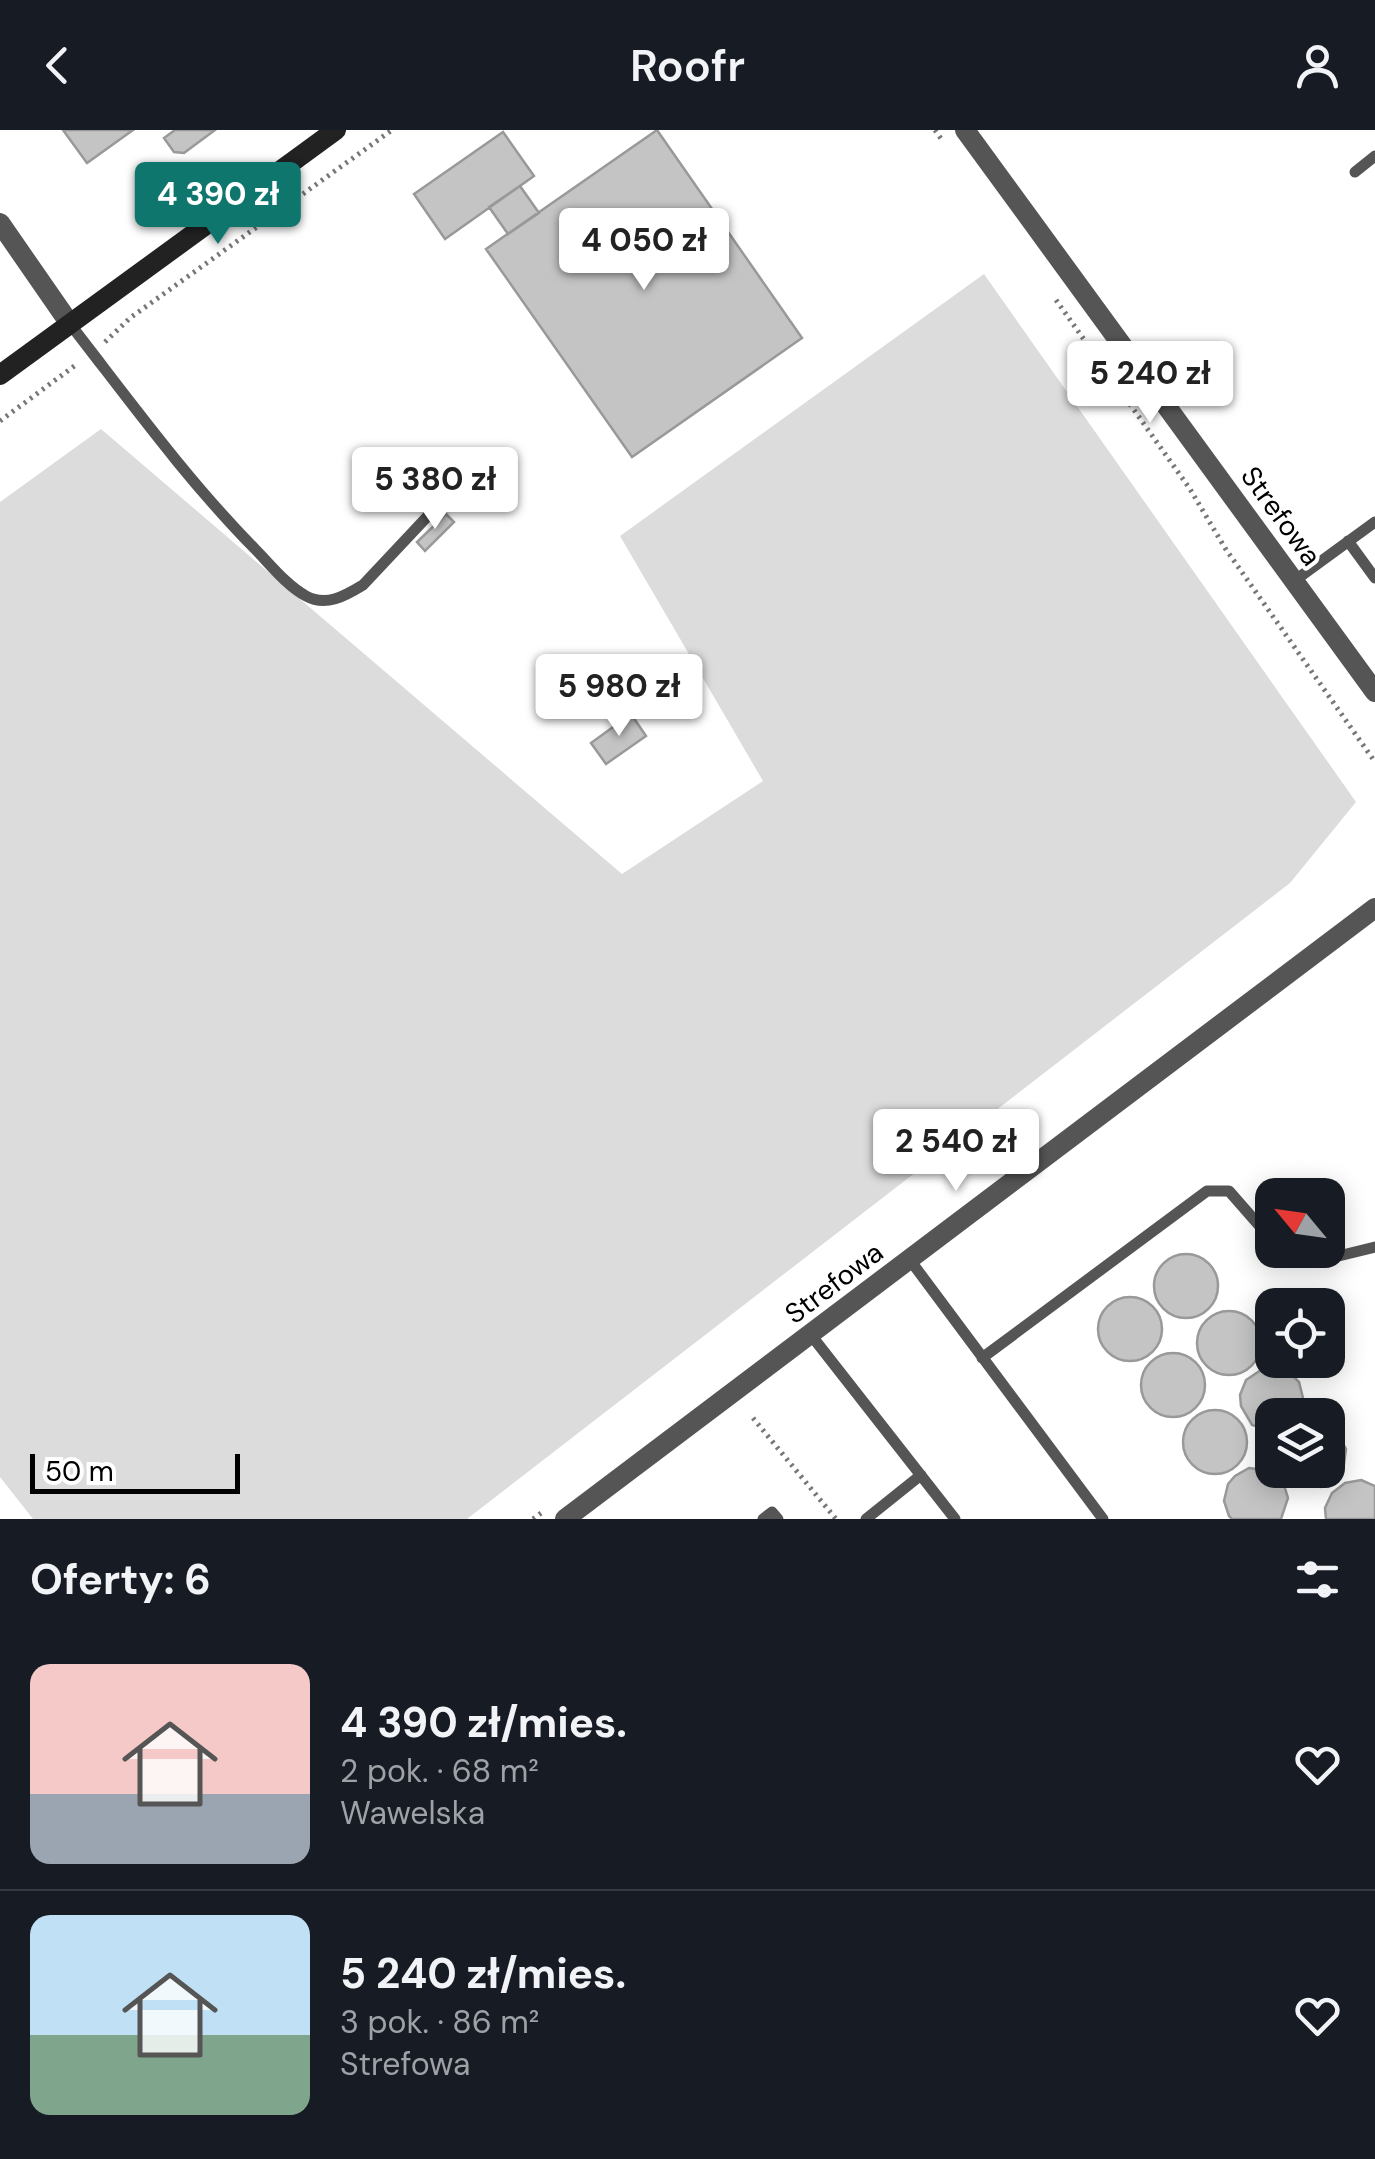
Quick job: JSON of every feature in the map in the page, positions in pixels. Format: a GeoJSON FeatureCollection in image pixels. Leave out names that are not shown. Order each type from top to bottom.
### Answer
{"type":"FeatureCollection","features":[{"type":"Feature","properties":{"kind":"street"},"geometry":{"type":"LineString","coordinates":[[0,375],[336,130]]}},
{"type":"Feature","properties":{"kind":"street","name":"Strefowa"},"geometry":{"type":"LineString","coordinates":[[965,130],[1375,692]]}},
{"type":"Feature","properties":{"kind":"street"},"geometry":{"type":"LineString","coordinates":[[0,223],[70,324]]}},
{"type":"Feature","properties":{"kind":"street","name":"Strefowa"},"geometry":{"type":"LineString","coordinates":[[565,1519],[1375,908]]}},
{"type":"Feature","properties":{"kind":"lane"},"geometry":{"type":"LineString","coordinates":[[1354,172],[1375,156]]}},
{"type":"Feature","properties":{"kind":"lane"},"geometry":{"type":"LineString","coordinates":[[70,324],[209,502],[284,579],[307,597],[342,598],[362,585],[472,469]]}},
{"type":"Feature","properties":{"kind":"lane"},"geometry":{"type":"LineString","coordinates":[[1294,580],[1375,522]]}},
{"type":"Feature","properties":{"kind":"lane"},"geometry":{"type":"LineString","coordinates":[[1348,542],[1375,578]]}},
{"type":"Feature","properties":{"kind":"lane"},"geometry":{"type":"LineString","coordinates":[[982,1358],[1206,1191],[1229,1190],[1255,1220]]}},
{"type":"Feature","properties":{"kind":"lane"},"geometry":{"type":"LineString","coordinates":[[1345,1254],[1375,1247]]}},
{"type":"Feature","properties":{"kind":"lane"},"geometry":{"type":"LineString","coordinates":[[910,1260],[1103,1519]]}},
{"type":"Feature","properties":{"kind":"lane"},"geometry":{"type":"LineString","coordinates":[[811,1334],[955,1519]]}},
{"type":"Feature","properties":{"kind":"lane"},"geometry":{"type":"LineString","coordinates":[[866,1519],[921,1475]]}},
{"type":"Feature","properties":{"kind":"lane"},"geometry":{"type":"LineString","coordinates":[[763,1519],[772,1512],[778,1519]]}},
{"type":"Feature","properties":{"kind":"path"},"geometry":{"type":"LineString","coordinates":[[0,421],[92,353],[130,318],[392,130]]}},
{"type":"Feature","properties":{"kind":"path"},"geometry":{"type":"LineString","coordinates":[[935,130],[946,145]]}},
{"type":"Feature","properties":{"kind":"path"},"geometry":{"type":"LineString","coordinates":[[1045,285],[1375,762]]}},
{"type":"Feature","properties":{"kind":"path"},"geometry":{"type":"LineString","coordinates":[[753,1418],[836,1519]]}},
{"type":"Feature","properties":{"kind":"shaded area"},"geometry":{"type":"Polygon","coordinates":[[[984,274],[1356,802],[1290,883],[467,1519],[33,1519],[0,1477],[0,502],[101,429],[622,874],[763,781],[620,536],[984,274]]]}},
{"type":"Feature","properties":{"kind":"building"},"geometry":{"type":"Polygon","coordinates":[[[63,130],[133,130],[87,163],[63,130]]]}},
{"type":"Feature","properties":{"kind":"building"},"geometry":{"type":"Polygon","coordinates":[[[175,130],[215,130],[184,153],[174,152],[164,138],[175,130]]]}},
{"type":"Feature","properties":{"kind":"building"},"geometry":{"type":"Polygon","coordinates":[[[657,130],[802,338],[632,457],[486,249],[657,130]]]}},
{"type":"Feature","properties":{"kind":"building"},"geometry":{"type":"Polygon","coordinates":[[[503,132],[534,176],[445,239],[414,194],[503,132]]]}},
{"type":"Feature","properties":{"kind":"building"},"geometry":{"type":"Polygon","coordinates":[[[520,186],[539,213],[508,234],[489,207],[520,186]]]}},
{"type":"Feature","properties":{"kind":"building"},"geometry":{"type":"Polygon","coordinates":[[[446,514],[454,522],[425,551],[417,542],[446,514]]]}},
{"type":"Feature","properties":{"kind":"building"},"geometry":{"type":"Polygon","coordinates":[[[631,714],[646,736],[606,764],[591,743],[631,714]]]}},
{"type":"Feature","properties":{"kind":"building"},"geometry":{"type":"Polygon","coordinates":[[[1186,1254],[1208,1264],[1218,1286],[1208,1308],[1186,1318],[1164,1308],[1154,1286],[1164,1264],[1186,1254]]]}},
{"type":"Feature","properties":{"kind":"building"},"geometry":{"type":"Polygon","coordinates":[[[1130,1297],[1152,1307],[1162,1329],[1152,1351],[1130,1361],[1108,1351],[1098,1329],[1108,1307],[1130,1297]]]}},
{"type":"Feature","properties":{"kind":"building"},"geometry":{"type":"Polygon","coordinates":[[[1229,1311],[1255,1327],[1255,1359],[1251,1365],[1229,1375],[1207,1365],[1197,1343],[1207,1321],[1229,1311]]]}},
{"type":"Feature","properties":{"kind":"building"},"geometry":{"type":"Polygon","coordinates":[[[1173,1353],[1195,1363],[1205,1385],[1195,1407],[1173,1417],[1151,1407],[1141,1385],[1151,1363],[1173,1353]]]}},
{"type":"Feature","properties":{"kind":"building"},"geometry":{"type":"Polygon","coordinates":[[[1255,1374],[1255,1378],[1295,1378],[1303,1398],[1255,1398],[1255,1426],[1252,1425],[1241,1406],[1240,1395],[1246,1380],[1255,1374]]]}},
{"type":"Feature","properties":{"kind":"building"},"geometry":{"type":"Polygon","coordinates":[[[1215,1410],[1237,1420],[1247,1442],[1237,1464],[1215,1474],[1193,1464],[1183,1442],[1193,1420],[1215,1410]]]}},
{"type":"Feature","properties":{"kind":"building"},"geometry":{"type":"Polygon","coordinates":[[[1255,1469],[1255,1488],[1285,1488],[1288,1498],[1281,1519],[1232,1519],[1224,1501],[1228,1484],[1235,1476],[1255,1469]]]}},
{"type":"Feature","properties":{"kind":"building"},"geometry":{"type":"Polygon","coordinates":[[[1361,1480],[1375,1486],[1375,1519],[1326,1519],[1325,1508],[1332,1493],[1345,1488],[1345,1483],[1361,1480]]]}}]}
